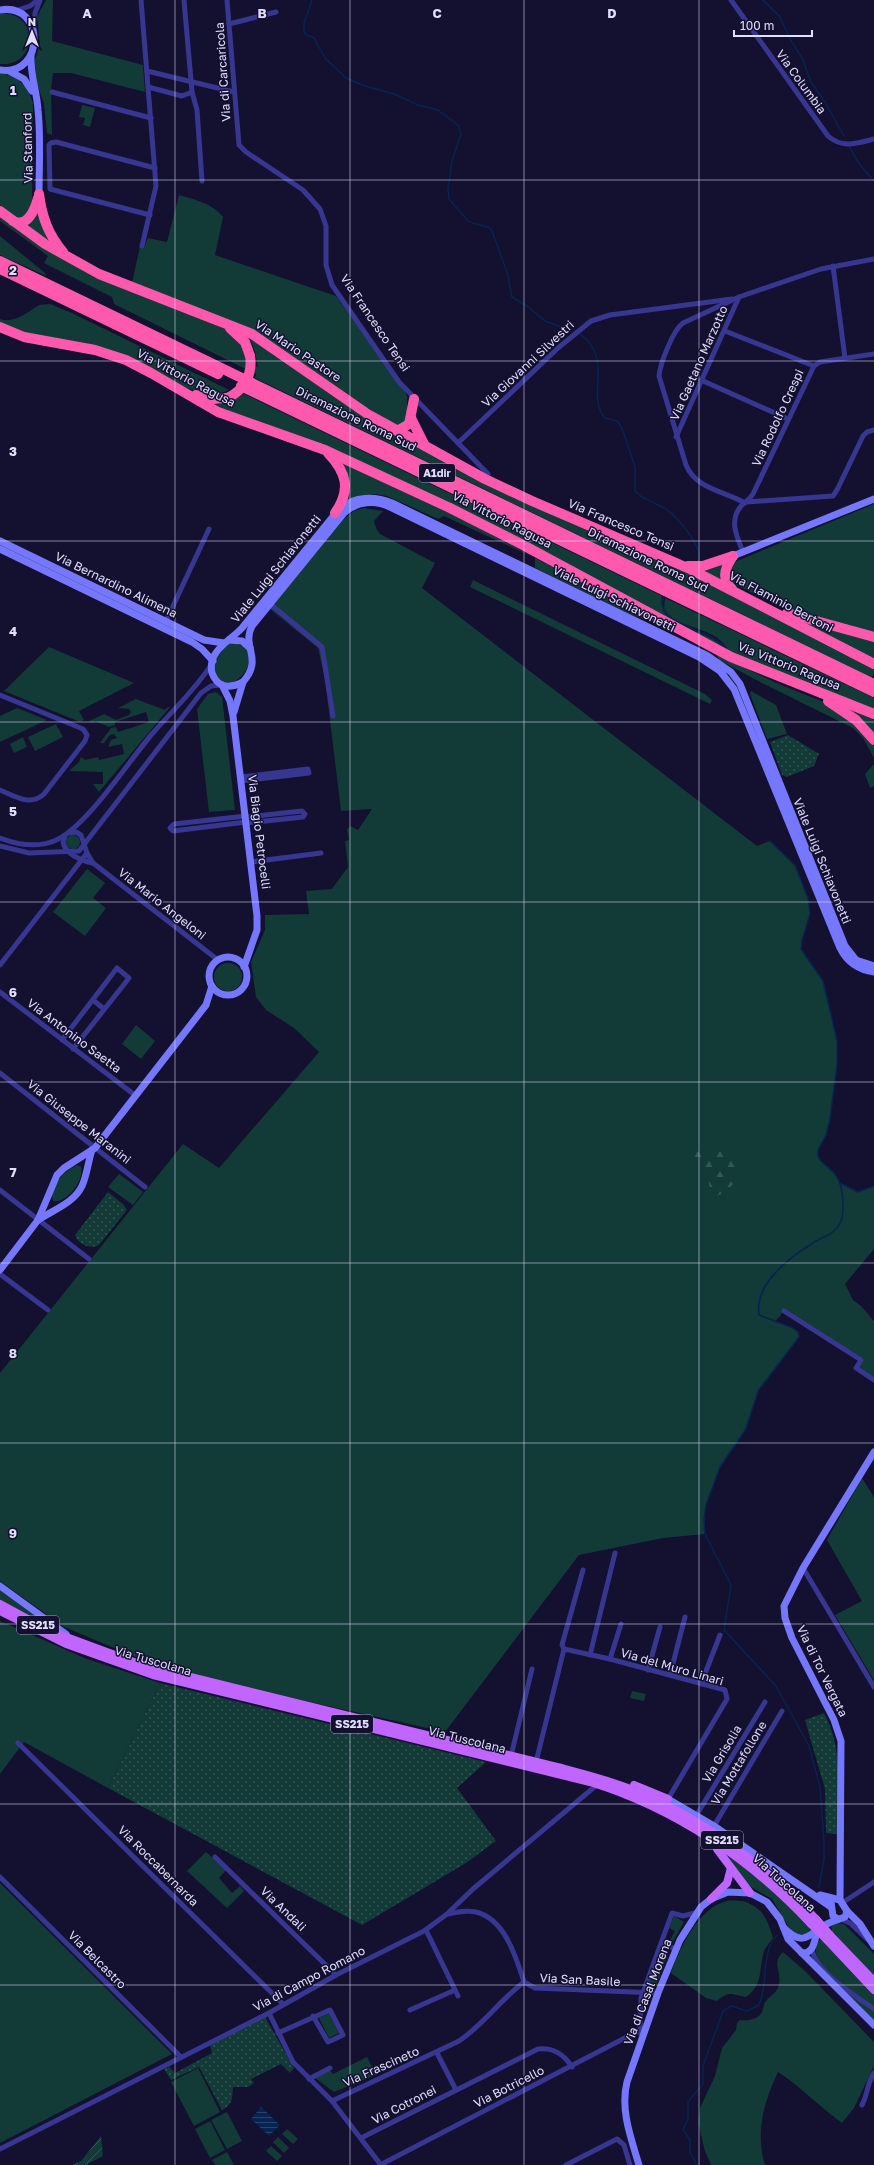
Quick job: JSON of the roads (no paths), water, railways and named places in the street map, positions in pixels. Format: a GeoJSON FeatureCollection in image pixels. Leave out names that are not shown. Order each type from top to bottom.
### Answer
{"type":"FeatureCollection","features":[{"type":"Feature","properties":{"kind":"highway"},"geometry":{"type":"LineString","coordinates":[[4,214],[17,222],[29,218],[34,211],[40,194]]}},
{"type":"Feature","properties":{"kind":"highway"},"geometry":{"type":"LineString","coordinates":[[40,194],[43,217],[50,234],[64,252],[76,262]]}},
{"type":"Feature","properties":{"kind":"highway","name":"Via Mario Pastore"},"geometry":{"type":"LineString","coordinates":[[4,214],[41,241],[76,262],[131,288],[213,318],[257,337],[348,401],[397,431],[512,492]]}},
{"type":"Feature","properties":{"kind":"highway","name":"Diramazione Roma Sud"},"geometry":{"type":"LineString","coordinates":[[0,261],[874,684]]}},
{"type":"Feature","properties":{"kind":"highway","name":"Diramazione Roma Sud"},"geometry":{"type":"LineString","coordinates":[[0,269],[874,692]]}},
{"type":"Feature","properties":{"kind":"highway"},"geometry":{"type":"LineString","coordinates":[[175,387],[207,399],[227,398],[238,391],[247,379],[250,369],[250,356],[247,346],[240,336],[213,318]]}},
{"type":"Feature","properties":{"kind":"highway","name":"Via Vittorio Ragusa"},"geometry":{"type":"LineString","coordinates":[[0,327],[24,337],[92,349],[113,355],[143,368],[223,414],[325,450],[523,545],[701,643],[752,667],[874,714]]}},
{"type":"Feature","properties":{"kind":"highway"},"geometry":{"type":"LineString","coordinates":[[397,431],[408,426],[414,399]]}},
{"type":"Feature","properties":{"kind":"highway"},"geometry":{"type":"LineString","coordinates":[[411,418],[416,431],[427,448]]}},
{"type":"Feature","properties":{"kind":"highway"},"geometry":{"type":"LineString","coordinates":[[325,450],[338,464],[344,481],[342,502],[335,514]]}},
{"type":"Feature","properties":{"kind":"highway","name":"Via Francesco Tensi"},"geometry":{"type":"LineString","coordinates":[[512,492],[677,563]]}},
{"type":"Feature","properties":{"kind":"highway"},"geometry":{"type":"LineString","coordinates":[[677,563],[700,567],[733,556]]}},
{"type":"Feature","properties":{"kind":"highway"},"geometry":{"type":"LineString","coordinates":[[733,556],[727,565],[725,573],[727,583],[735,592]]}},
{"type":"Feature","properties":{"kind":"highway","name":"Via Flaminio Bertoni"},"geometry":{"type":"LineString","coordinates":[[677,563],[874,664]]}},
{"type":"Feature","properties":{"kind":"highway"},"geometry":{"type":"LineString","coordinates":[[747,598],[793,616],[874,637]]}},
{"type":"Feature","properties":{"kind":"highway"},"geometry":{"type":"LineString","coordinates":[[804,687],[848,713],[865,728],[874,740]]}},
{"type":"Feature","properties":{"kind":"main road","name":"Via Tuscolana"},"geometry":{"type":"LineString","coordinates":[[0,1604],[36,1624],[122,1659],[180,1676],[536,1762],[614,1783],[669,1807],[717,1837],[770,1876],[874,1990]]}},
{"type":"Feature","properties":{"kind":"main road","name":"Via Tuscolana"},"geometry":{"type":"LineString","coordinates":[[0,1611],[58,1641],[96,1656],[153,1675],[598,1784],[642,1801],[704,1835],[767,1881],[813,1922]]}},
{"type":"Feature","properties":{"kind":"main road"},"geometry":{"type":"LineString","coordinates":[[614,1783],[636,1786],[668,1799]]}},
{"type":"Feature","properties":{"kind":"main road"},"geometry":{"type":"LineString","coordinates":[[704,1835],[724,1855],[731,1868],[750,1893]]}},
{"type":"Feature","properties":{"kind":"main road"},"geometry":{"type":"LineString","coordinates":[[711,1899],[727,1883],[731,1868]]}},
{"type":"Feature","properties":{"kind":"main road","name":"Via Tuscolana"},"geometry":{"type":"LineString","coordinates":[[828,1938],[874,1982]]}},
{"type":"Feature","properties":{"kind":"street"},"geometry":{"type":"LineString","coordinates":[[0,10],[12,10],[30,6],[38,0]]}},
{"type":"Feature","properties":{"kind":"street"},"geometry":{"type":"LineString","coordinates":[[34,32],[34,18],[38,0]]}},
{"type":"Feature","properties":{"kind":"street"},"geometry":{"type":"LineString","coordinates":[[141,0],[156,190],[142,246]]}},
{"type":"Feature","properties":{"kind":"street"},"geometry":{"type":"LineString","coordinates":[[184,0],[192,92],[197,110],[202,181]]}},
{"type":"Feature","properties":{"kind":"street","name":"Via di Carcaricola"},"geometry":{"type":"LineString","coordinates":[[227,0],[239,144]]}},
{"type":"Feature","properties":{"kind":"street","name":"Via Columbia"},"geometry":{"type":"LineString","coordinates":[[731,0],[828,136],[835,141],[845,144],[874,139]]}},
{"type":"Feature","properties":{"kind":"street"},"geometry":{"type":"LineString","coordinates":[[0,5],[27,18],[34,32]]}},
{"type":"Feature","properties":{"kind":"street"},"geometry":{"type":"LineString","coordinates":[[229,24],[276,12]]}},
{"type":"Feature","properties":{"kind":"street","name":"Via Stanford"},"geometry":{"type":"LineString","coordinates":[[34,32],[34,43],[31,56],[31,77],[36,89],[40,194]]}},
{"type":"Feature","properties":{"kind":"street"},"geometry":{"type":"LineString","coordinates":[[0,70],[9,70],[22,64],[31,56]]}},
{"type":"Feature","properties":{"kind":"street","name":"Via Stanford"},"geometry":{"type":"LineString","coordinates":[[9,70],[26,81],[37,102]]}},
{"type":"Feature","properties":{"kind":"street"},"geometry":{"type":"LineString","coordinates":[[147,72],[234,92]]}},
{"type":"Feature","properties":{"kind":"street"},"geometry":{"type":"LineString","coordinates":[[148,87],[182,96],[192,92]]}},
{"type":"Feature","properties":{"kind":"street"},"geometry":{"type":"LineString","coordinates":[[52,92],[151,118]]}},
{"type":"Feature","properties":{"kind":"street"},"geometry":{"type":"LineString","coordinates":[[150,215],[50,189],[50,144],[56,142],[155,168]]}},
{"type":"Feature","properties":{"kind":"street","name":"Via Francesco Tensi"},"geometry":{"type":"LineString","coordinates":[[239,144],[244,151],[303,190],[320,209],[326,226],[326,265],[331,282],[379,355],[414,399],[488,474]]}},
{"type":"Feature","properties":{"kind":"street"},"geometry":{"type":"LineString","coordinates":[[874,259],[833,266],[739,298],[683,323],[676,330],[660,368],[659,376],[676,437],[686,465],[694,479],[745,502],[833,496],[838,490],[865,433],[874,430]]}},
{"type":"Feature","properties":{"kind":"street"},"geometry":{"type":"LineString","coordinates":[[833,266],[845,358]]}},
{"type":"Feature","properties":{"kind":"street","name":"Via Gaetano Marzotto"},"geometry":{"type":"LineString","coordinates":[[676,437],[739,298]]}},
{"type":"Feature","properties":{"kind":"street","name":"Via Giovanni Silvestri"},"geometry":{"type":"LineString","coordinates":[[458,443],[558,348],[586,324],[604,316],[739,298]]}},
{"type":"Feature","properties":{"kind":"street"},"geometry":{"type":"LineString","coordinates":[[725,331],[814,366]]}},
{"type":"Feature","properties":{"kind":"street","name":"Via Rodolfo Crespi"},"geometry":{"type":"LineString","coordinates":[[743,552],[734,526],[738,511],[753,494],[814,366],[820,362],[874,354]]}},
{"type":"Feature","properties":{"kind":"street"},"geometry":{"type":"LineString","coordinates":[[702,380],[788,419]]}},
{"type":"Feature","properties":{"kind":"street","name":"Viale Luigi Schiavonetti"},"geometry":{"type":"LineString","coordinates":[[0,838],[13,842],[35,844],[52,842],[67,834],[84,819],[149,738],[201,680],[225,642],[242,628],[335,514],[343,506],[355,500],[373,498],[389,502],[708,656],[731,672],[740,684],[845,946],[856,960],[874,966]]}},
{"type":"Feature","properties":{"kind":"street"},"geometry":{"type":"LineString","coordinates":[[733,556],[874,499]]}},
{"type":"Feature","properties":{"kind":"street","name":"Viale Luigi Schiavonetti"},"geometry":{"type":"LineString","coordinates":[[243,682],[252,666],[253,656],[248,638],[250,630],[269,603],[345,512],[359,505],[377,503],[390,507],[699,657],[724,675],[734,689],[841,951],[856,966],[874,972]]}},
{"type":"Feature","properties":{"kind":"street"},"geometry":{"type":"LineString","coordinates":[[166,621],[208,529]]}},
{"type":"Feature","properties":{"kind":"street","name":"Via Bernardino Alimena"},"geometry":{"type":"LineString","coordinates":[[0,541],[207,641],[225,642]]}},
{"type":"Feature","properties":{"kind":"street","name":"Via Bernardino Alimena"},"geometry":{"type":"LineString","coordinates":[[0,549],[192,642],[202,648],[212,663]]}},
{"type":"Feature","properties":{"kind":"street"},"geometry":{"type":"LineString","coordinates":[[269,603],[322,647],[333,716]]}},
{"type":"Feature","properties":{"kind":"street","name":"Viale Luigi Schiavonetti"},"geometry":{"type":"LineString","coordinates":[[225,642],[240,641],[250,648]]}},
{"type":"Feature","properties":{"kind":"street"},"geometry":{"type":"LineString","coordinates":[[212,663],[214,677],[222,685]]}},
{"type":"Feature","properties":{"kind":"street"},"geometry":{"type":"LineString","coordinates":[[724,675],[740,684]]}},
{"type":"Feature","properties":{"kind":"street"},"geometry":{"type":"LineString","coordinates":[[0,846],[26,853],[71,852],[81,850],[84,842],[201,693],[210,686],[233,686],[243,682]]}},
{"type":"Feature","properties":{"kind":"street","name":"Via Biagio Petrocelli"},"geometry":{"type":"LineString","coordinates":[[233,716],[236,698],[243,682]]}},
{"type":"Feature","properties":{"kind":"street","name":"Via Biagio Petrocelli"},"geometry":{"type":"LineString","coordinates":[[222,685],[230,701],[233,716],[258,922],[244,967]]}},
{"type":"Feature","properties":{"kind":"street"},"geometry":{"type":"LineString","coordinates":[[0,695],[83,729],[88,734],[85,741],[53,782],[37,799],[27,801],[0,790]]}},
{"type":"Feature","properties":{"kind":"street"},"geometry":{"type":"LineString","coordinates":[[241,779],[291,773]]}},
{"type":"Feature","properties":{"kind":"street"},"geometry":{"type":"LineString","coordinates":[[246,820],[174,824],[170,828],[173,831],[246,820],[302,811],[305,814],[303,817],[246,820]]}},
{"type":"Feature","properties":{"kind":"street"},"geometry":{"type":"LineString","coordinates":[[71,852],[63,845],[67,834],[79,833],[84,842]]}},
{"type":"Feature","properties":{"kind":"street","name":"Via Mario Angeloni"},"geometry":{"type":"LineString","coordinates":[[84,842],[87,853],[93,863]]}},
{"type":"Feature","properties":{"kind":"street","name":"Via Mario Angeloni"},"geometry":{"type":"LineString","coordinates":[[71,852],[82,859],[93,863],[218,960]]}},
{"type":"Feature","properties":{"kind":"street"},"geometry":{"type":"LineString","coordinates":[[0,965],[87,853]]}},
{"type":"Feature","properties":{"kind":"street"},"geometry":{"type":"LineString","coordinates":[[251,862],[320,853]]}},
{"type":"Feature","properties":{"kind":"street"},"geometry":{"type":"LineString","coordinates":[[233,959],[249,949]]}},
{"type":"Feature","properties":{"kind":"street"},"geometry":{"type":"LineString","coordinates":[[38,1220],[77,1194],[83,1184],[86,1170],[94,1149],[206,1005],[212,986],[210,971],[214,964],[218,960],[233,959],[239,961],[244,967],[246,977],[243,988],[234,994],[223,995],[206,1005]]}},
{"type":"Feature","properties":{"kind":"street"},"geometry":{"type":"LineString","coordinates":[[62,1040],[117,968],[129,978],[73,1049]]}},
{"type":"Feature","properties":{"kind":"street"},"geometry":{"type":"LineString","coordinates":[[212,986],[223,995]]}},
{"type":"Feature","properties":{"kind":"street","name":"Via Antonino Saetta"},"geometry":{"type":"LineString","coordinates":[[0,992],[136,1096]]}},
{"type":"Feature","properties":{"kind":"street"},"geometry":{"type":"LineString","coordinates":[[93,1000],[104,1009]]}},
{"type":"Feature","properties":{"kind":"street","name":"Via Giuseppe Maranini"},"geometry":{"type":"LineString","coordinates":[[0,1073],[94,1149],[115,1163],[145,1187]]}},
{"type":"Feature","properties":{"kind":"street"},"geometry":{"type":"LineString","coordinates":[[0,1270],[38,1220],[57,1175],[64,1168],[94,1149]]}},
{"type":"Feature","properties":{"kind":"street"},"geometry":{"type":"LineString","coordinates":[[75,1161],[84,1163],[86,1170]]}},
{"type":"Feature","properties":{"kind":"street"},"geometry":{"type":"LineString","coordinates":[[0,1190],[89,1259]]}},
{"type":"Feature","properties":{"kind":"street"},"geometry":{"type":"LineString","coordinates":[[46,1198],[49,1206],[56,1209]]}},
{"type":"Feature","properties":{"kind":"street"},"geometry":{"type":"LineString","coordinates":[[0,1274],[48,1310]]}},
{"type":"Feature","properties":{"kind":"street"},"geometry":{"type":"LineString","coordinates":[[784,1311],[860,1360],[856,1368],[874,1380]]}},
{"type":"Feature","properties":{"kind":"street","name":"Via di Tor Vergata"},"geometry":{"type":"LineString","coordinates":[[838,1900],[842,1767],[841,1742],[834,1720],[792,1638],[784,1614],[785,1601],[803,1568],[874,1452]]}},
{"type":"Feature","properties":{"kind":"street"},"geometry":{"type":"LineString","coordinates":[[590,1655],[615,1552]]}},
{"type":"Feature","properties":{"kind":"street"},"geometry":{"type":"LineString","coordinates":[[803,1568],[874,1687]]}},
{"type":"Feature","properties":{"kind":"street"},"geometry":{"type":"LineString","coordinates":[[536,1762],[564,1649],[562,1645],[584,1570]]}},
{"type":"Feature","properties":{"kind":"street","name":"Via Tuscolana"},"geometry":{"type":"LineString","coordinates":[[0,1586],[45,1621],[78,1642]]}},
{"type":"Feature","properties":{"kind":"street"},"geometry":{"type":"LineString","coordinates":[[670,1675],[685,1617]]}},
{"type":"Feature","properties":{"kind":"street","name":"Via del Muro Linari"},"geometry":{"type":"LineString","coordinates":[[610,1659],[621,1624]]}},
{"type":"Feature","properties":{"kind":"street"},"geometry":{"type":"LineString","coordinates":[[648,1670],[660,1627]]}},
{"type":"Feature","properties":{"kind":"street"},"geometry":{"type":"LineString","coordinates":[[701,1684],[720,1635]]}},
{"type":"Feature","properties":{"kind":"street","name":"Via del Muro Linari"},"geometry":{"type":"LineString","coordinates":[[564,1649],[610,1659],[725,1690],[727,1699],[668,1799]]}},
{"type":"Feature","properties":{"kind":"street"},"geometry":{"type":"LineString","coordinates":[[511,1756],[532,1669]]}},
{"type":"Feature","properties":{"kind":"street","name":"Via Grisolia"},"geometry":{"type":"LineString","coordinates":[[696,1816],[765,1702]]}},
{"type":"Feature","properties":{"kind":"street","name":"Via Mottafollone"},"geometry":{"type":"LineString","coordinates":[[714,1826],[782,1711]]}},
{"type":"Feature","properties":{"kind":"street","name":"Via Roccabernarda"},"geometry":{"type":"LineString","coordinates":[[18,1743],[283,2004]]}},
{"type":"Feature","properties":{"kind":"street","name":"Via di Campo Romano"},"geometry":{"type":"LineString","coordinates":[[0,2149],[180,2056],[268,2013],[336,1975],[426,1930],[447,1914],[473,1889],[598,1784]]}},
{"type":"Feature","properties":{"kind":"street","name":"Via Tuscolana"},"geometry":{"type":"LineString","coordinates":[[668,1799],[714,1826],[809,1890],[832,1909],[834,1916],[839,1919]]}},
{"type":"Feature","properties":{"kind":"street","name":"Via Andali"},"geometry":{"type":"LineString","coordinates":[[215,1856],[336,1975]]}},
{"type":"Feature","properties":{"kind":"street","name":"Via Belcastro"},"geometry":{"type":"LineString","coordinates":[[0,1878],[180,2056]]}},
{"type":"Feature","properties":{"kind":"street"},"geometry":{"type":"LineString","coordinates":[[800,1951],[809,1952],[832,1909],[831,1902],[874,1882]]}},
{"type":"Feature","properties":{"kind":"street"},"geometry":{"type":"LineString","coordinates":[[809,1890],[838,1900],[860,1924],[873,1945]]}},
{"type":"Feature","properties":{"kind":"street","name":"Via di Casal Morena"},"geometry":{"type":"LineString","coordinates":[[639,2165],[627,2119],[624,2096],[628,2076],[643,2032],[675,1950],[695,1913],[711,1899],[730,1892],[750,1893],[770,1904],[783,1926],[787,1938],[800,1951]]}},
{"type":"Feature","properties":{"kind":"street","name":"Via San Basile"},"geometry":{"type":"LineString","coordinates":[[447,1914],[464,1911],[477,1912],[490,1920],[505,1934],[524,1982],[535,1988],[658,1993]]}},
{"type":"Feature","properties":{"kind":"street"},"geometry":{"type":"LineString","coordinates":[[847,1911],[846,1915],[798,1942],[800,1951],[874,2025]]}},
{"type":"Feature","properties":{"kind":"street"},"geometry":{"type":"LineString","coordinates":[[643,2032],[640,2004],[672,1913],[682,1916],[695,1913]]}},
{"type":"Feature","properties":{"kind":"street"},"geometry":{"type":"LineString","coordinates":[[839,1919],[850,1923],[873,1945]]}},
{"type":"Feature","properties":{"kind":"street","name":"Via di Casal Morena"},"geometry":{"type":"LineString","coordinates":[[783,1926],[793,1936],[804,1938]]}},
{"type":"Feature","properties":{"kind":"street"},"geometry":{"type":"LineString","coordinates":[[426,1930],[458,1996]]}},
{"type":"Feature","properties":{"kind":"street"},"geometry":{"type":"LineString","coordinates":[[804,1938],[811,1941],[815,1958],[828,1975],[874,2009]]}},
{"type":"Feature","properties":{"kind":"street"},"geometry":{"type":"LineString","coordinates":[[662,1944],[675,1950]]}},
{"type":"Feature","properties":{"kind":"street","name":"Via Frascineto"},"geometry":{"type":"LineString","coordinates":[[332,2101],[437,2052],[465,2037],[509,1993],[524,1982]]}},
{"type":"Feature","properties":{"kind":"street"},"geometry":{"type":"LineString","coordinates":[[410,2010],[455,1990]]}},
{"type":"Feature","properties":{"kind":"street"},"geometry":{"type":"LineString","coordinates":[[278,2033],[313,2016],[330,2010],[343,2035],[328,2042],[313,2016]]}},
{"type":"Feature","properties":{"kind":"street"},"geometry":{"type":"LineString","coordinates":[[268,2013],[293,2062],[308,2079],[332,2101],[381,2165]]}},
{"type":"Feature","properties":{"kind":"street","name":"Via Botricello"},"geometry":{"type":"LineString","coordinates":[[381,2165],[572,2066],[643,2032]]}},
{"type":"Feature","properties":{"kind":"street","name":"Via Cotronei"},"geometry":{"type":"LineString","coordinates":[[361,2138],[538,2049],[549,2048],[562,2056],[572,2066]]}},
{"type":"Feature","properties":{"kind":"street"},"geometry":{"type":"LineString","coordinates":[[437,2052],[456,2090]]}},
{"type":"Feature","properties":{"kind":"street"},"geometry":{"type":"LineString","coordinates":[[308,2079],[330,2068]]}},
{"type":"Feature","properties":{"kind":"street"},"geometry":{"type":"LineString","coordinates":[[862,2105],[867,2093],[869,2081],[874,2072]]}},
{"type":"Feature","properties":{"kind":"street"},"geometry":{"type":"LineString","coordinates":[[566,2165],[617,2139],[624,2145],[630,2165]]}},
{"type":"Feature","properties":{"kind":"water"},"geometry":{"type":"Polygon","coordinates":[[[261,2107],[280,2125],[269,2136],[251,2119],[261,2107]]]}},
{"type":"Feature","properties":{"kind":"waterway"},"geometry":{"type":"LineString","coordinates":[[312,0],[304,23],[304,32],[306,35],[314,38],[325,58],[346,78],[365,86],[394,94],[418,105],[438,110],[458,125],[461,134],[452,161],[448,189],[449,199],[469,222],[488,227],[492,231],[508,275],[512,297],[527,306],[545,321],[569,330]]}},
{"type":"Feature","properties":{"kind":"waterway"},"geometry":{"type":"LineString","coordinates":[[763,0],[780,17],[790,39],[802,58],[811,82],[825,102],[844,136]]}},
{"type":"Feature","properties":{"kind":"waterway"},"geometry":{"type":"LineString","coordinates":[[849,146],[860,165],[874,181]]}},
{"type":"Feature","properties":{"kind":"waterway"},"geometry":{"type":"LineString","coordinates":[[580,334],[590,344],[596,355],[598,366],[598,399],[600,409],[605,418],[617,421],[622,428],[635,467],[635,491],[642,497],[663,508],[677,519],[694,542],[698,550],[698,561]]}},
{"type":"Feature","properties":{"kind":"waterway"},"geometry":{"type":"LineString","coordinates":[[672,580],[678,575]]}},
{"type":"Feature","properties":{"kind":"waterway"},"geometry":{"type":"LineString","coordinates":[[663,598],[663,607],[668,615],[676,621],[720,642],[726,649]]}},
{"type":"Feature","properties":{"kind":"waterway"},"geometry":{"type":"LineString","coordinates":[[770,841],[795,865],[808,898],[810,914],[802,940],[801,949],[823,981],[837,1040],[837,1065],[830,1119],[826,1135],[818,1150],[818,1156],[839,1181],[843,1210],[842,1219],[838,1227],[784,1264],[768,1282],[762,1293],[759,1304],[759,1315],[793,1328],[798,1332],[799,1337],[758,1391],[746,1429],[720,1467],[706,1505],[704,1519],[705,1534],[731,1585],[724,1630],[776,1686],[809,1746],[820,1787],[824,1842],[824,1859],[819,1887]]}},
{"type":"Feature","properties":{"kind":"waterway"},"geometry":{"type":"LineString","coordinates":[[840,1183],[858,1192],[874,1186]]}},
{"type":"Feature","properties":{"kind":"waterway"},"geometry":{"type":"LineString","coordinates":[[697,2165],[690,2152],[690,2140],[683,2130],[688,2119],[688,2102],[703,2084],[703,2066],[723,2011],[732,2006],[747,2011],[759,2005],[764,1987],[768,1951],[777,1935]]}}]}
